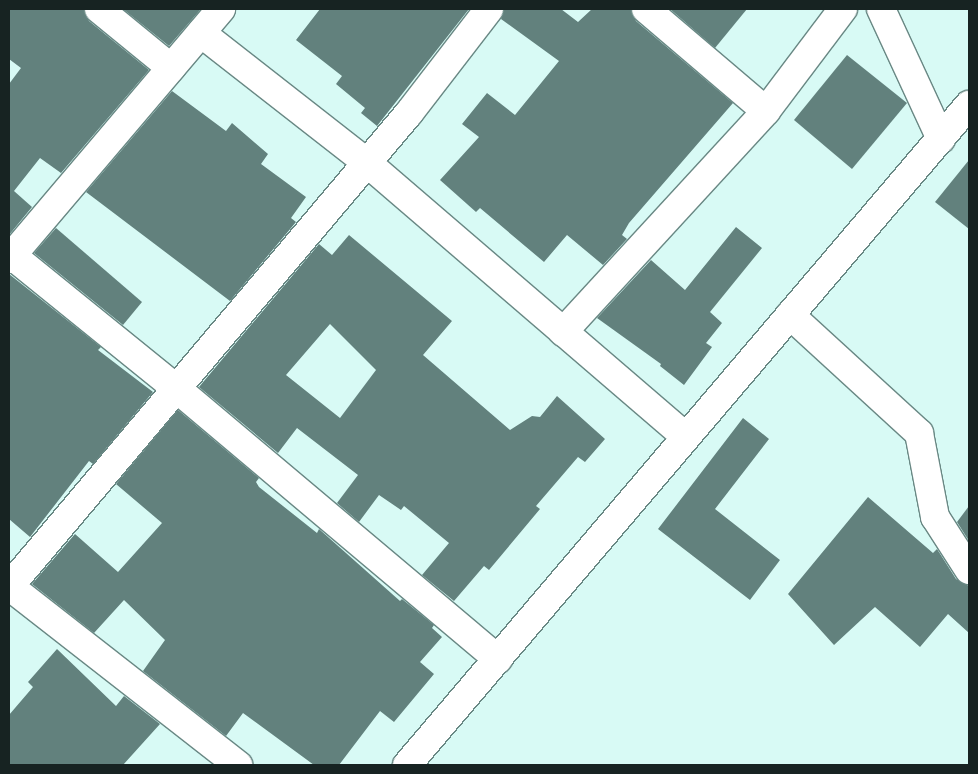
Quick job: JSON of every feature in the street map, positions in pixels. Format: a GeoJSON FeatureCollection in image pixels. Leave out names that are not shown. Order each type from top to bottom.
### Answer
{"type":"FeatureCollection","features":[{"type":"Feature","properties":{"kind":"street"},"geometry":{"type":"LineString","coordinates":[[99,9],[170,68]]}},
{"type":"Feature","properties":{"kind":"street"},"geometry":{"type":"LineString","coordinates":[[221,9],[10,256],[176,388],[498,658]]}},
{"type":"Feature","properties":{"kind":"street"},"geometry":{"type":"LineString","coordinates":[[234,764],[9,586],[365,161],[409,113],[489,9]]}},
{"type":"Feature","properties":{"kind":"street"},"geometry":{"type":"LineString","coordinates":[[646,9],[766,111]]}},
{"type":"Feature","properties":{"kind":"street"},"geometry":{"type":"LineString","coordinates":[[563,332],[766,111],[843,9]]}},
{"type":"Feature","properties":{"kind":"street"},"geometry":{"type":"LineString","coordinates":[[881,9],[941,139]]}},
{"type":"Feature","properties":{"kind":"street"},"geometry":{"type":"LineString","coordinates":[[201,33],[365,161],[686,437]]}},
{"type":"Feature","properties":{"kind":"street"},"geometry":{"type":"LineString","coordinates":[[407,765],[969,105]]}},
{"type":"Feature","properties":{"kind":"street"},"geometry":{"type":"LineString","coordinates":[[790,315],[919,433],[934,517],[969,570]]}},
{"type":"Feature","properties":{"kind":"building"},"geometry":{"type":"Polygon","coordinates":[[[9,9],[84,9],[89,21],[149,70],[61,173],[40,158],[14,191],[32,207],[9,235],[9,84],[21,68],[9,59],[9,9]]]}},
{"type":"Feature","properties":{"kind":"building"},"geometry":{"type":"Polygon","coordinates":[[[123,9],[201,9],[169,46],[123,9]]]}},
{"type":"Feature","properties":{"kind":"building"},"geometry":{"type":"Polygon","coordinates":[[[320,9],[469,9],[377,126],[361,113],[365,108],[336,84],[342,76],[296,40],[320,9]]]}},
{"type":"Feature","properties":{"kind":"building"},"geometry":{"type":"Polygon","coordinates":[[[504,9],[561,9],[578,22],[592,9],[631,9],[636,21],[733,103],[629,223],[622,235],[627,239],[603,265],[567,235],[544,262],[480,208],[476,212],[440,180],[479,137],[462,124],[487,93],[515,115],[559,61],[501,19],[504,9]]]}},
{"type":"Feature","properties":{"kind":"building"},"geometry":{"type":"Polygon","coordinates":[[[670,9],[747,9],[715,48],[670,9]]]}},
{"type":"Feature","properties":{"kind":"building"},"geometry":{"type":"Polygon","coordinates":[[[847,55],[907,103],[852,169],[794,120],[847,55]]]}},
{"type":"Feature","properties":{"kind":"building"},"geometry":{"type":"Polygon","coordinates":[[[172,91],[226,131],[232,123],[268,154],[261,164],[306,197],[291,218],[296,222],[230,301],[86,192],[172,91]]]}},
{"type":"Feature","properties":{"kind":"building"},"geometry":{"type":"Polygon","coordinates":[[[969,160],[969,229],[935,202],[969,160]]]}},
{"type":"Feature","properties":{"kind":"building"},"geometry":{"type":"Polygon","coordinates":[[[736,227],[762,248],[710,312],[722,323],[706,343],[712,347],[684,385],[660,366],[661,364],[597,318],[651,260],[685,290],[736,227]]]}},
{"type":"Feature","properties":{"kind":"building"},"geometry":{"type":"Polygon","coordinates":[[[56,228],[142,302],[123,325],[34,253],[56,228]]]}},
{"type":"Feature","properties":{"kind":"building"},"geometry":{"type":"Polygon","coordinates":[[[349,235],[452,321],[423,355],[510,430],[532,416],[540,417],[557,396],[605,439],[585,462],[578,457],[536,506],[540,509],[489,570],[484,566],[454,601],[422,575],[449,543],[404,506],[401,510],[379,495],[359,522],[337,503],[358,475],[297,428],[278,453],[199,387],[319,244],[332,255],[349,235]],[[330,324],[286,375],[340,418],[376,370],[330,324]]]}},
{"type":"Feature","properties":{"kind":"building"},"geometry":{"type":"Polygon","coordinates":[[[9,274],[101,347],[98,350],[153,392],[93,464],[89,461],[30,537],[9,519],[9,274]]]}},
{"type":"Feature","properties":{"kind":"building"},"geometry":{"type":"Polygon","coordinates":[[[178,410],[259,478],[256,482],[259,487],[317,533],[319,529],[400,601],[402,599],[434,625],[432,628],[442,637],[420,662],[434,674],[394,722],[380,711],[339,765],[314,765],[243,713],[226,736],[143,671],[165,640],[124,600],[94,633],[32,584],[75,534],[118,572],[162,523],[116,484],[178,410]]]}},
{"type":"Feature","properties":{"kind":"building"},"geometry":{"type":"Polygon","coordinates":[[[743,418],[769,439],[715,509],[780,560],[750,600],[658,529],[743,418]]]}},
{"type":"Feature","properties":{"kind":"building"},"geometry":{"type":"Polygon","coordinates":[[[868,497],[933,553],[937,549],[956,579],[969,586],[969,633],[948,614],[920,647],[875,607],[834,645],[788,594],[868,497]]]}},
{"type":"Feature","properties":{"kind":"building"},"geometry":{"type":"Polygon","coordinates":[[[969,506],[969,541],[957,522],[969,506]]]}},
{"type":"Feature","properties":{"kind":"building"},"geometry":{"type":"Polygon","coordinates":[[[57,649],[116,706],[124,696],[160,724],[123,765],[9,765],[9,715],[33,687],[28,682],[57,649]]]}}]}
